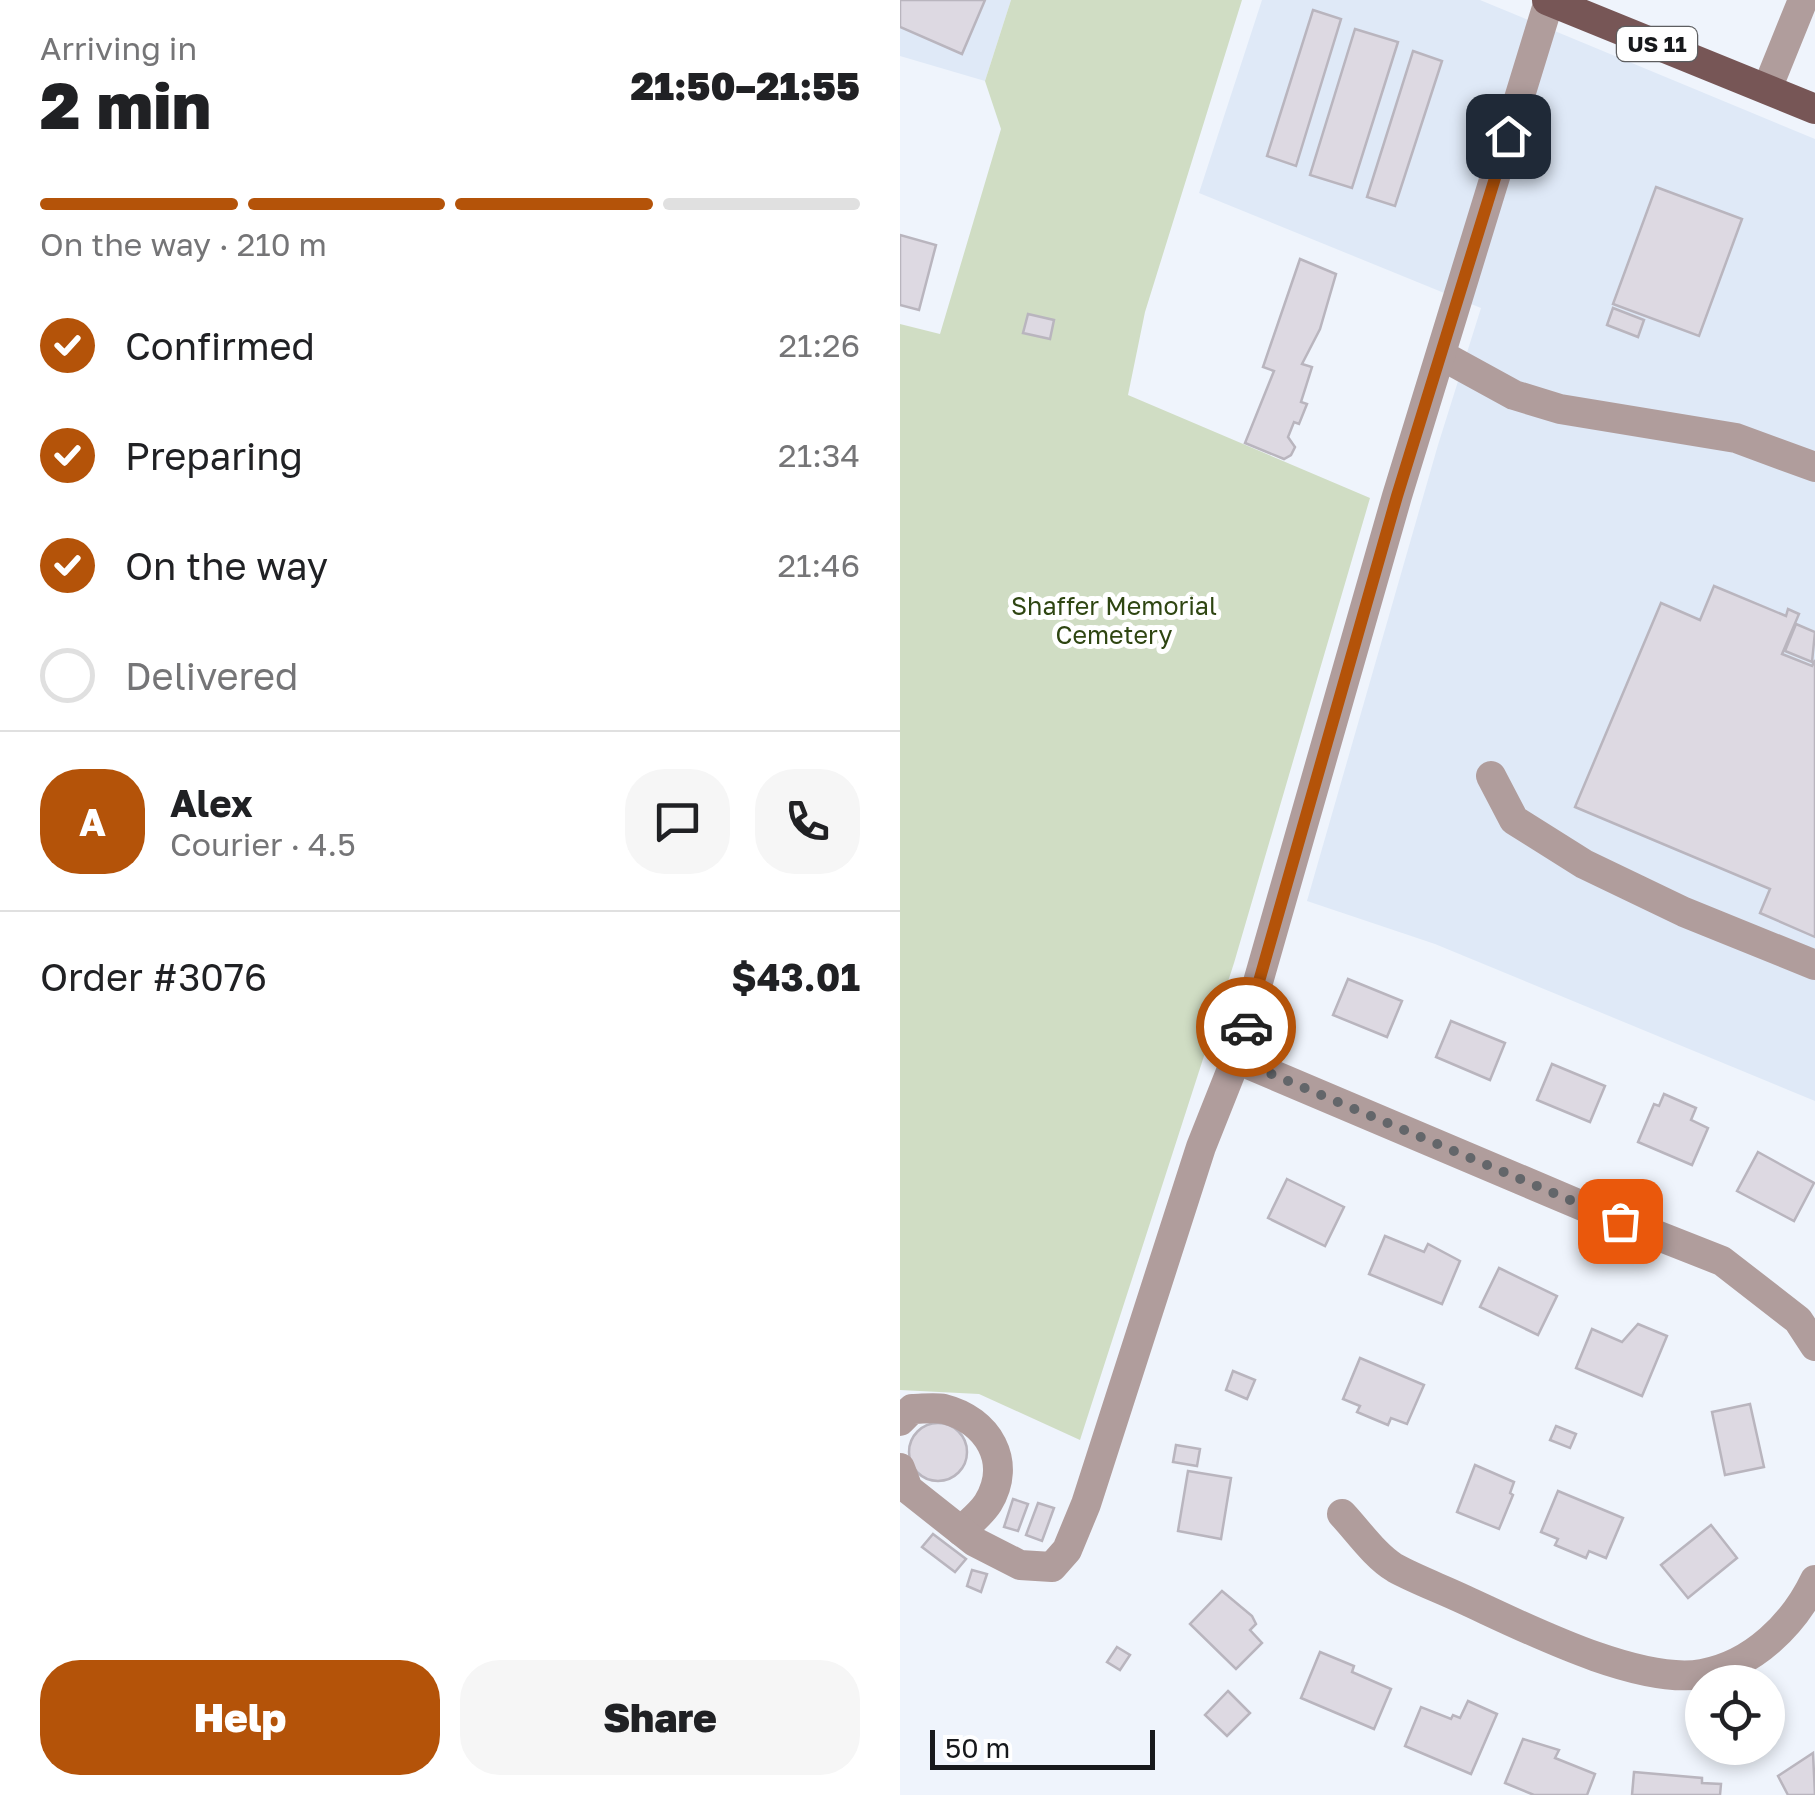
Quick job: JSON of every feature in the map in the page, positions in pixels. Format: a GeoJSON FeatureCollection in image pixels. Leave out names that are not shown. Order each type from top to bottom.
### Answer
{"type":"FeatureCollection","features":[{"type":"Feature","properties":{"kind":"main road","name":"US 11"},"geometry":{"type":"LineString","coordinates":[[1548,0],[1815,109]]}},
{"type":"Feature","properties":{"kind":"street"},"geometry":{"type":"LineString","coordinates":[[900,1468],[908,1489],[960,1531],[1020,1565],[1052,1566],[1066,1550],[1086,1504],[1140,1344],[1201,1147],[1236,1059],[1397,496],[1548,0]]}},
{"type":"Feature","properties":{"kind":"street"},"geometry":{"type":"LineString","coordinates":[[1767,89],[1803,0]]}},
{"type":"Feature","properties":{"kind":"street"},"geometry":{"type":"LineString","coordinates":[[1441,355],[1514,395],[1560,409],[1736,438],[1815,467]]}},
{"type":"Feature","properties":{"kind":"street"},"geometry":{"type":"LineString","coordinates":[[1490,776],[1514,820],[1584,864],[1684,912],[1815,965]]}},
{"type":"Feature","properties":{"kind":"street"},"geometry":{"type":"LineString","coordinates":[[1236,1059],[1722,1262],[1798,1320],[1815,1346]]}},
{"type":"Feature","properties":{"kind":"street"},"geometry":{"type":"LineString","coordinates":[[900,1420],[912,1409],[942,1408],[973,1421],[995,1447],[1000,1476],[987,1506],[960,1531]]}},
{"type":"Feature","properties":{"kind":"street"},"geometry":{"type":"LineString","coordinates":[[1342,1514],[1392,1566],[1600,1658],[1656,1672],[1702,1674],[1741,1660],[1795,1617],[1815,1580]]}},
{"type":"Feature","properties":{"kind":"shaded area"},"geometry":{"type":"Polygon","coordinates":[[[900,0],[1011,0],[985,81],[900,56],[900,0]]]}},
{"type":"Feature","properties":{"kind":"shaded area"},"geometry":{"type":"Polygon","coordinates":[[[1262,0],[1480,0],[1815,139],[1815,1101],[1435,944],[1307,901],[1481,308],[1199,193],[1262,0]]]}},
{"type":"Feature","properties":{"kind":"green space","name":"Shaffer Memorial Cemetery"},"geometry":{"type":"Polygon","coordinates":[[[1011,0],[1242,0],[1145,312],[1128,395],[1370,498],[1234,963],[1080,1440],[979,1394],[900,1390],[900,324],[940,334],[1001,129],[985,81],[1011,0]]]}},
{"type":"Feature","properties":{"kind":"building"},"geometry":{"type":"Polygon","coordinates":[[[900,0],[985,0],[962,54],[900,27],[900,0]]]}},
{"type":"Feature","properties":{"kind":"building"},"geometry":{"type":"Polygon","coordinates":[[[1313,10],[1341,19],[1296,166],[1267,156],[1313,10]]]}},
{"type":"Feature","properties":{"kind":"building"},"geometry":{"type":"Polygon","coordinates":[[[1355,29],[1398,42],[1352,188],[1310,175],[1355,29]]]}},
{"type":"Feature","properties":{"kind":"building"},"geometry":{"type":"Polygon","coordinates":[[[1413,51],[1442,61],[1395,206],[1367,197],[1413,51]]]}},
{"type":"Feature","properties":{"kind":"building"},"geometry":{"type":"Polygon","coordinates":[[[1656,187],[1742,219],[1699,336],[1613,304],[1656,187]]]}},
{"type":"Feature","properties":{"kind":"building"},"geometry":{"type":"Polygon","coordinates":[[[900,235],[936,245],[919,310],[900,305],[900,235]]]}},
{"type":"Feature","properties":{"kind":"building"},"geometry":{"type":"Polygon","coordinates":[[[1300,259],[1336,274],[1320,329],[1302,364],[1312,367],[1301,402],[1307,404],[1299,424],[1294,422],[1288,437],[1295,447],[1284,459],[1245,443],[1274,371],[1263,367],[1300,259]]]}},
{"type":"Feature","properties":{"kind":"building"},"geometry":{"type":"Polygon","coordinates":[[[1613,308],[1644,320],[1638,337],[1607,325],[1613,308]]]}},
{"type":"Feature","properties":{"kind":"building"},"geometry":{"type":"Polygon","coordinates":[[[1028,314],[1054,320],[1050,339],[1023,333],[1028,314]]]}},
{"type":"Feature","properties":{"kind":"building"},"geometry":{"type":"Polygon","coordinates":[[[1714,586],[1786,616],[1788,609],[1799,614],[1782,654],[1812,666],[1815,660],[1815,937],[1760,913],[1770,889],[1575,807],[1661,603],[1700,620],[1714,586]]]}},
{"type":"Feature","properties":{"kind":"building"},"geometry":{"type":"Polygon","coordinates":[[[1796,624],[1815,632],[1812,662],[1785,651],[1796,624]]]}},
{"type":"Feature","properties":{"kind":"building"},"geometry":{"type":"Polygon","coordinates":[[[1348,979],[1402,1001],[1387,1037],[1333,1015],[1348,979]]]}},
{"type":"Feature","properties":{"kind":"building"},"geometry":{"type":"Polygon","coordinates":[[[1451,1021],[1505,1043],[1490,1080],[1436,1057],[1451,1021]]]}},
{"type":"Feature","properties":{"kind":"building"},"geometry":{"type":"Polygon","coordinates":[[[1552,1064],[1605,1086],[1590,1122],[1537,1100],[1552,1064]]]}},
{"type":"Feature","properties":{"kind":"building"},"geometry":{"type":"Polygon","coordinates":[[[1664,1094],[1696,1108],[1691,1120],[1708,1128],[1692,1165],[1638,1142],[1654,1104],[1659,1106],[1664,1094]]]}},
{"type":"Feature","properties":{"kind":"building"},"geometry":{"type":"Polygon","coordinates":[[[1758,1152],[1814,1183],[1794,1221],[1737,1191],[1758,1152]]]}},
{"type":"Feature","properties":{"kind":"building"},"geometry":{"type":"Polygon","coordinates":[[[1287,1179],[1344,1207],[1325,1246],[1268,1218],[1287,1179]]]}},
{"type":"Feature","properties":{"kind":"building"},"geometry":{"type":"Polygon","coordinates":[[[1385,1236],[1424,1252],[1428,1244],[1460,1261],[1442,1304],[1369,1274],[1385,1236]]]}},
{"type":"Feature","properties":{"kind":"building"},"geometry":{"type":"Polygon","coordinates":[[[1499,1268],[1557,1296],[1538,1335],[1480,1307],[1499,1268]]]}},
{"type":"Feature","properties":{"kind":"building"},"geometry":{"type":"Polygon","coordinates":[[[1638,1324],[1667,1336],[1642,1396],[1576,1368],[1592,1329],[1622,1342],[1638,1324]]]}},
{"type":"Feature","properties":{"kind":"building"},"geometry":{"type":"Polygon","coordinates":[[[1360,1358],[1424,1385],[1407,1424],[1391,1418],[1388,1425],[1357,1412],[1360,1406],[1343,1399],[1360,1358]]]}},
{"type":"Feature","properties":{"kind":"building"},"geometry":{"type":"Polygon","coordinates":[[[1233,1371],[1255,1380],[1247,1399],[1226,1390],[1233,1371]]]}},
{"type":"Feature","properties":{"kind":"building"},"geometry":{"type":"Polygon","coordinates":[[[1750,1404],[1764,1467],[1725,1475],[1712,1412],[1750,1404]]]}},
{"type":"Feature","properties":{"kind":"building"},"geometry":{"type":"Polygon","coordinates":[[[938,1423],[959,1431],[967,1452],[959,1473],[938,1481],[917,1473],[909,1452],[917,1431],[938,1423]]]}},
{"type":"Feature","properties":{"kind":"building"},"geometry":{"type":"Polygon","coordinates":[[[1556,1426],[1576,1434],[1570,1448],[1550,1440],[1556,1426]]]}},
{"type":"Feature","properties":{"kind":"building"},"geometry":{"type":"Polygon","coordinates":[[[1176,1445],[1200,1449],[1197,1466],[1173,1462],[1176,1445]]]}},
{"type":"Feature","properties":{"kind":"building"},"geometry":{"type":"Polygon","coordinates":[[[1475,1465],[1514,1482],[1499,1529],[1457,1512],[1475,1465]]]}},
{"type":"Feature","properties":{"kind":"building"},"geometry":{"type":"Polygon","coordinates":[[[1188,1471],[1231,1478],[1221,1539],[1178,1531],[1188,1471]]]}},
{"type":"Feature","properties":{"kind":"building"},"geometry":{"type":"Polygon","coordinates":[[[1558,1491],[1623,1518],[1606,1558],[1589,1551],[1586,1558],[1555,1545],[1558,1539],[1541,1532],[1558,1491]]]}},
{"type":"Feature","properties":{"kind":"building"},"geometry":{"type":"Polygon","coordinates":[[[1013,1499],[1028,1504],[1018,1531],[1004,1527],[1013,1499]]]}},
{"type":"Feature","properties":{"kind":"building"},"geometry":{"type":"Polygon","coordinates":[[[1038,1503],[1054,1508],[1042,1541],[1026,1535],[1038,1503]]]}},
{"type":"Feature","properties":{"kind":"building"},"geometry":{"type":"Polygon","coordinates":[[[1711,1525],[1737,1558],[1688,1598],[1661,1565],[1711,1525]]]}},
{"type":"Feature","properties":{"kind":"building"},"geometry":{"type":"Polygon","coordinates":[[[933,1534],[966,1559],[955,1572],[922,1547],[933,1534]]]}},
{"type":"Feature","properties":{"kind":"building"},"geometry":{"type":"Polygon","coordinates":[[[972,1570],[987,1574],[981,1592],[967,1586],[972,1570]]]}},
{"type":"Feature","properties":{"kind":"building"},"geometry":{"type":"Polygon","coordinates":[[[1222,1591],[1252,1616],[1256,1624],[1250,1630],[1262,1643],[1236,1669],[1190,1624],[1222,1591]]]}},
{"type":"Feature","properties":{"kind":"building"},"geometry":{"type":"Polygon","coordinates":[[[1117,1647],[1130,1655],[1120,1670],[1107,1662],[1117,1647]]]}},
{"type":"Feature","properties":{"kind":"building"},"geometry":{"type":"Polygon","coordinates":[[[1320,1652],[1354,1666],[1352,1672],[1391,1689],[1374,1729],[1301,1698],[1320,1652]]]}},
{"type":"Feature","properties":{"kind":"building"},"geometry":{"type":"Polygon","coordinates":[[[1228,1691],[1250,1713],[1227,1736],[1205,1715],[1228,1691]]]}},
{"type":"Feature","properties":{"kind":"building"},"geometry":{"type":"Polygon","coordinates":[[[1468,1701],[1497,1714],[1471,1774],[1405,1746],[1421,1707],[1451,1719],[1453,1715],[1460,1718],[1468,1701]]]}},
{"type":"Feature","properties":{"kind":"building"},"geometry":{"type":"Polygon","coordinates":[[[1523,1739],[1559,1750],[1555,1758],[1595,1774],[1587,1795],[1534,1795],[1505,1783],[1523,1739]]]}},
{"type":"Feature","properties":{"kind":"building"},"geometry":{"type":"Polygon","coordinates":[[[1813,1753],[1815,1795],[1788,1795],[1778,1776],[1813,1753]]]}},
{"type":"Feature","properties":{"kind":"building"},"geometry":{"type":"Polygon","coordinates":[[[1634,1772],[1702,1778],[1702,1783],[1721,1784],[1720,1795],[1632,1795],[1634,1772]]]}},
{"type":"Feature","properties":{"kind":"way so far"},"geometry":{"type":"LineString","coordinates":[[1246,1027],[1236,1059],[1620,1221]]}},
{"type":"Feature","properties":{"kind":"route"},"geometry":{"type":"LineString","coordinates":[[1246,1027],[1397,496],[1508,136]]}}]}
